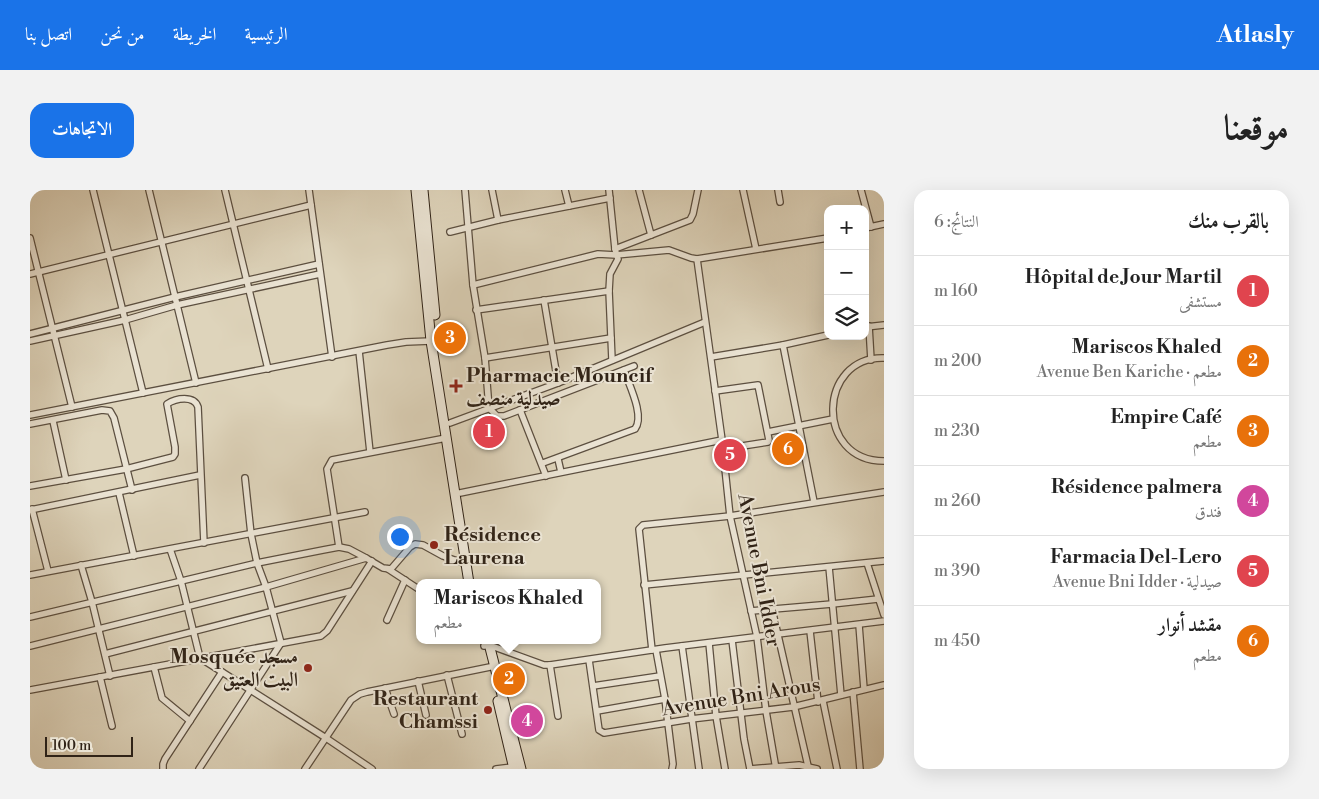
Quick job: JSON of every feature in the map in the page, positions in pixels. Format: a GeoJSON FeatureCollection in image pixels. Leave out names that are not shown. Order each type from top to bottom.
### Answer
{"type":"FeatureCollection","features":[{"type":"Feature","properties":{"kind":"street"},"geometry":{"type":"LineString","coordinates":[[93,190],[143,393]]}},
{"type":"Feature","properties":{"kind":"street"},"geometry":{"type":"LineString","coordinates":[[149,190],[196,383]]}},
{"type":"Feature","properties":{"kind":"street"},"geometry":{"type":"LineString","coordinates":[[225,190],[268,369]]}},
{"type":"Feature","properties":{"kind":"street"},"geometry":{"type":"LineString","coordinates":[[309,190],[332,357]]}},
{"type":"Feature","properties":{"kind":"street"},"geometry":{"type":"LineString","coordinates":[[416,190],[431,341],[468,579]]}},
{"type":"Feature","properties":{"kind":"street"},"geometry":{"type":"LineString","coordinates":[[423,190],[437,340],[474,579]]}},
{"type":"Feature","properties":{"kind":"street"},"geometry":{"type":"LineString","coordinates":[[465,190],[473,285],[485,358],[489,408],[497,416],[500,416],[634,366]]}},
{"type":"Feature","properties":{"kind":"street"},"geometry":{"type":"LineString","coordinates":[[492,190],[498,220]]}},
{"type":"Feature","properties":{"kind":"street"},"geometry":{"type":"LineString","coordinates":[[565,190],[569,206]]}},
{"type":"Feature","properties":{"kind":"street"},"geometry":{"type":"LineString","coordinates":[[609,190],[617,261],[610,274],[609,291],[612,360]]}},
{"type":"Feature","properties":{"kind":"street"},"geometry":{"type":"LineString","coordinates":[[639,190],[651,235]]}},
{"type":"Feature","properties":{"kind":"street"},"geometry":{"type":"LineString","coordinates":[[615,252],[651,235],[690,220],[698,190]]}},
{"type":"Feature","properties":{"kind":"street"},"geometry":{"type":"LineString","coordinates":[[742,190],[756,249]]}},
{"type":"Feature","properties":{"kind":"street"},"geometry":{"type":"LineString","coordinates":[[778,190],[780,202]]}},
{"type":"Feature","properties":{"kind":"street"},"geometry":{"type":"LineString","coordinates":[[861,190],[864,205]]}},
{"type":"Feature","properties":{"kind":"street"},"geometry":{"type":"LineString","coordinates":[[450,232],[498,220],[610,198]]}},
{"type":"Feature","properties":{"kind":"street"},"geometry":{"type":"LineString","coordinates":[[30,274],[311,205]]}},
{"type":"Feature","properties":{"kind":"street"},"geometry":{"type":"LineString","coordinates":[[869,227],[884,224]]}},
{"type":"Feature","properties":{"kind":"street"},"geometry":{"type":"LineString","coordinates":[[30,238],[72,407]]}},
{"type":"Feature","properties":{"kind":"street"},"geometry":{"type":"LineString","coordinates":[[473,285],[598,254],[669,250],[697,259],[824,239]]}},
{"type":"Feature","properties":{"kind":"street","name":"Avenue Bni Idder"},"geometry":{"type":"LineString","coordinates":[[697,259],[722,440],[730,516],[742,576],[758,637],[766,711],[776,768]]}},
{"type":"Feature","properties":{"kind":"street"},"geometry":{"type":"LineString","coordinates":[[30,334],[123,312],[175,297],[319,264]]}},
{"type":"Feature","properties":{"kind":"street"},"geometry":{"type":"LineString","coordinates":[[30,341],[125,320],[177,305],[320,274]]}},
{"type":"Feature","properties":{"kind":"street"},"geometry":{"type":"LineString","coordinates":[[476,310],[609,291]]}},
{"type":"Feature","properties":{"kind":"street"},"geometry":{"type":"LineString","coordinates":[[544,300],[558,382]]}},
{"type":"Feature","properties":{"kind":"street"},"geometry":{"type":"LineString","coordinates":[[450,423],[558,382],[705,322]]}},
{"type":"Feature","properties":{"kind":"street"},"geometry":{"type":"LineString","coordinates":[[869,326],[884,325]]}},
{"type":"Feature","properties":{"kind":"street"},"geometry":{"type":"LineString","coordinates":[[711,357],[824,336]]}},
{"type":"Feature","properties":{"kind":"street"},"geometry":{"type":"LineString","coordinates":[[485,358],[612,338]]}},
{"type":"Feature","properties":{"kind":"street"},"geometry":{"type":"LineString","coordinates":[[869,340],[871,360]]}},
{"type":"Feature","properties":{"kind":"street"},"geometry":{"type":"LineString","coordinates":[[30,414],[406,342],[431,341]]}},
{"type":"Feature","properties":{"kind":"street"},"geometry":{"type":"LineString","coordinates":[[783,345],[814,502]]}},
{"type":"Feature","properties":{"kind":"street"},"geometry":{"type":"LineString","coordinates":[[359,351],[370,452]]}},
{"type":"Feature","properties":{"kind":"street"},"geometry":{"type":"LineString","coordinates":[[884,358],[871,360],[851,369],[840,381],[833,397],[832,414],[836,431],[848,446],[861,456],[884,460]]}},
{"type":"Feature","properties":{"kind":"street"},"geometry":{"type":"LineString","coordinates":[[542,463],[558,459],[635,429],[638,425],[639,414],[624,370]]}},
{"type":"Feature","properties":{"kind":"street"},"geometry":{"type":"LineString","coordinates":[[715,391],[757,384],[768,432],[768,442],[723,449]]}},
{"type":"Feature","properties":{"kind":"street"},"geometry":{"type":"LineString","coordinates":[[30,486],[126,469],[175,456],[176,447],[167,404],[190,399],[196,402],[198,407],[204,543]]}},
{"type":"Feature","properties":{"kind":"street"},"geometry":{"type":"LineString","coordinates":[[30,424],[110,410],[114,418],[132,490]]}},
{"type":"Feature","properties":{"kind":"street"},"geometry":{"type":"LineString","coordinates":[[520,410],[546,476]]}},
{"type":"Feature","properties":{"kind":"street"},"geometry":{"type":"LineString","coordinates":[[768,432],[833,419]]}},
{"type":"Feature","properties":{"kind":"street"},"geometry":{"type":"LineString","coordinates":[[53,420],[66,480]]}},
{"type":"Feature","properties":{"kind":"street"},"geometry":{"type":"LineString","coordinates":[[340,547],[327,469],[332,460],[446,438]]}},
{"type":"Feature","properties":{"kind":"street"},"geometry":{"type":"LineString","coordinates":[[460,493],[722,440]]}},
{"type":"Feature","properties":{"kind":"street"},"geometry":{"type":"LineString","coordinates":[[558,459],[561,472]]}},
{"type":"Feature","properties":{"kind":"street"},"geometry":{"type":"LineString","coordinates":[[48,571],[31,509],[119,493],[200,475]]}},
{"type":"Feature","properties":{"kind":"street"},"geometry":{"type":"LineString","coordinates":[[199,769],[281,643],[266,587],[257,563],[251,534],[245,478]]}},
{"type":"Feature","properties":{"kind":"street"},"geometry":{"type":"LineString","coordinates":[[672,769],[665,699],[654,650],[638,529],[643,525],[730,516],[884,492]]}},
{"type":"Feature","properties":{"kind":"street"},"geometry":{"type":"LineString","coordinates":[[119,493],[134,556]]}},
{"type":"Feature","properties":{"kind":"street"},"geometry":{"type":"LineString","coordinates":[[30,574],[336,519],[365,512]]}},
{"type":"Feature","properties":{"kind":"street"},"geometry":{"type":"LineString","coordinates":[[388,569],[394,567],[410,547],[415,544],[466,564]]}},
{"type":"Feature","properties":{"kind":"street"},"geometry":{"type":"LineString","coordinates":[[30,617],[257,563],[340,547],[348,549],[388,569],[416,587]]}},
{"type":"Feature","properties":{"kind":"street"},"geometry":{"type":"LineString","coordinates":[[170,549],[200,658],[372,769]]}},
{"type":"Feature","properties":{"kind":"street"},"geometry":{"type":"LineString","coordinates":[[30,646],[369,560]]}},
{"type":"Feature","properties":{"kind":"street"},"geometry":{"type":"LineString","coordinates":[[30,690],[315,638],[324,634],[352,591],[369,560]]}},
{"type":"Feature","properties":{"kind":"street"},"geometry":{"type":"LineString","coordinates":[[644,585],[884,561]]}},
{"type":"Feature","properties":{"kind":"street"},"geometry":{"type":"LineString","coordinates":[[867,563],[884,615]]}},
{"type":"Feature","properties":{"kind":"street"},"geometry":{"type":"LineString","coordinates":[[81,565],[110,676]]}},
{"type":"Feature","properties":{"kind":"street"},"geometry":{"type":"LineString","coordinates":[[829,567],[841,695]]}},
{"type":"Feature","properties":{"kind":"street"},"geometry":{"type":"LineString","coordinates":[[387,620],[405,580]]}},
{"type":"Feature","properties":{"kind":"street"},"geometry":{"type":"LineString","coordinates":[[105,654],[193,630],[352,591]]}},
{"type":"Feature","properties":{"kind":"street"},"geometry":{"type":"LineString","coordinates":[[750,610],[878,599]]}},
{"type":"Feature","properties":{"kind":"street"},"geometry":{"type":"LineString","coordinates":[[772,609],[808,766]]}},
{"type":"Feature","properties":{"kind":"street"},"geometry":{"type":"LineString","coordinates":[[489,644],[544,665],[550,665],[682,646],[884,621]]}},
{"type":"Feature","properties":{"kind":"street"},"geometry":{"type":"LineString","coordinates":[[859,625],[864,688]]}},
{"type":"Feature","properties":{"kind":"street"},"geometry":{"type":"LineString","coordinates":[[810,631],[820,702],[837,769]]}},
{"type":"Feature","properties":{"kind":"street"},"geometry":{"type":"LineString","coordinates":[[732,640],[750,769],[808,766],[817,769]]}},
{"type":"Feature","properties":{"kind":"street"},"geometry":{"type":"LineString","coordinates":[[709,643],[716,716],[725,769]]}},
{"type":"Feature","properties":{"kind":"street"},"geometry":{"type":"LineString","coordinates":[[486,644],[490,667],[516,768]]}},
{"type":"Feature","properties":{"kind":"street"},"geometry":{"type":"LineString","coordinates":[[486,644],[516,768]]}},
{"type":"Feature","properties":{"kind":"street"},"geometry":{"type":"LineString","coordinates":[[682,646],[699,769]]}},
{"type":"Feature","properties":{"kind":"street"},"geometry":{"type":"LineString","coordinates":[[589,660],[597,711],[665,699]]}},
{"type":"Feature","properties":{"kind":"street"},"geometry":{"type":"LineString","coordinates":[[550,665],[558,716]]}},
{"type":"Feature","properties":{"kind":"street"},"geometry":{"type":"LineString","coordinates":[[154,667],[162,698],[190,721]]}},
{"type":"Feature","properties":{"kind":"street"},"geometry":{"type":"LineString","coordinates":[[305,769],[351,700],[356,696],[385,688],[490,667]]}},
{"type":"Feature","properties":{"kind":"street"},"geometry":{"type":"LineString","coordinates":[[163,769],[165,759],[222,672]]}},
{"type":"Feature","properties":{"kind":"street"},"geometry":{"type":"LineString","coordinates":[[447,675],[462,734]]}},
{"type":"Feature","properties":{"kind":"street"},"geometry":{"type":"LineString","coordinates":[[593,686],[660,676]]}},
{"type":"Feature","properties":{"kind":"street"},"geometry":{"type":"LineString","coordinates":[[100,677],[112,726]]}},
{"type":"Feature","properties":{"kind":"street"},"geometry":{"type":"LineString","coordinates":[[418,681],[426,715]]}},
{"type":"Feature","properties":{"kind":"street","name":"Avenue Bni Arous"},"geometry":{"type":"LineString","coordinates":[[597,711],[599,730],[602,733],[691,719],[793,707],[820,702],[864,688],[884,685]]}},
{"type":"Feature","properties":{"kind":"street"},"geometry":{"type":"LineString","coordinates":[[385,688],[394,714]]}},
{"type":"Feature","properties":{"kind":"street"},"geometry":{"type":"LineString","coordinates":[[853,692],[860,769]]}},
{"type":"Feature","properties":{"kind":"street"},"geometry":{"type":"LineString","coordinates":[[496,769],[516,768]]}},
{"type":"Feature","properties":{"kind":"place","name":"Empire Café"},"geometry":{"type":"Point","coordinates":[450,338]}},
{"type":"Feature","properties":{"kind":"place","name":"Pharmacie Mouncif صيدلية منصف"},"geometry":{"type":"Point","coordinates":[456,386]}},
{"type":"Feature","properties":{"kind":"place","name":"Hôpital de Jour Martil"},"geometry":{"type":"Point","coordinates":[489,432]}},
{"type":"Feature","properties":{"kind":"place","name":"مقشد أنوار"},"geometry":{"type":"Point","coordinates":[788,449]}},
{"type":"Feature","properties":{"kind":"place","name":"Farmacia Del-Lero"},"geometry":{"type":"Point","coordinates":[730,455]}},
{"type":"Feature","properties":{"kind":"place","name":"Résidence Laurena"},"geometry":{"type":"Point","coordinates":[434,545]}},
{"type":"Feature","properties":{"kind":"place","name":"Mosquée مسجد البيت العتيق"},"geometry":{"type":"Point","coordinates":[308,668]}},
{"type":"Feature","properties":{"kind":"place","name":"Mariscos Khaled"},"geometry":{"type":"Point","coordinates":[509,679]}},
{"type":"Feature","properties":{"kind":"place","name":"Restaurant Chamssi"},"geometry":{"type":"Point","coordinates":[488,710]}},
{"type":"Feature","properties":{"kind":"place","name":"Résidence palmera"},"geometry":{"type":"Point","coordinates":[527,721]}}]}
